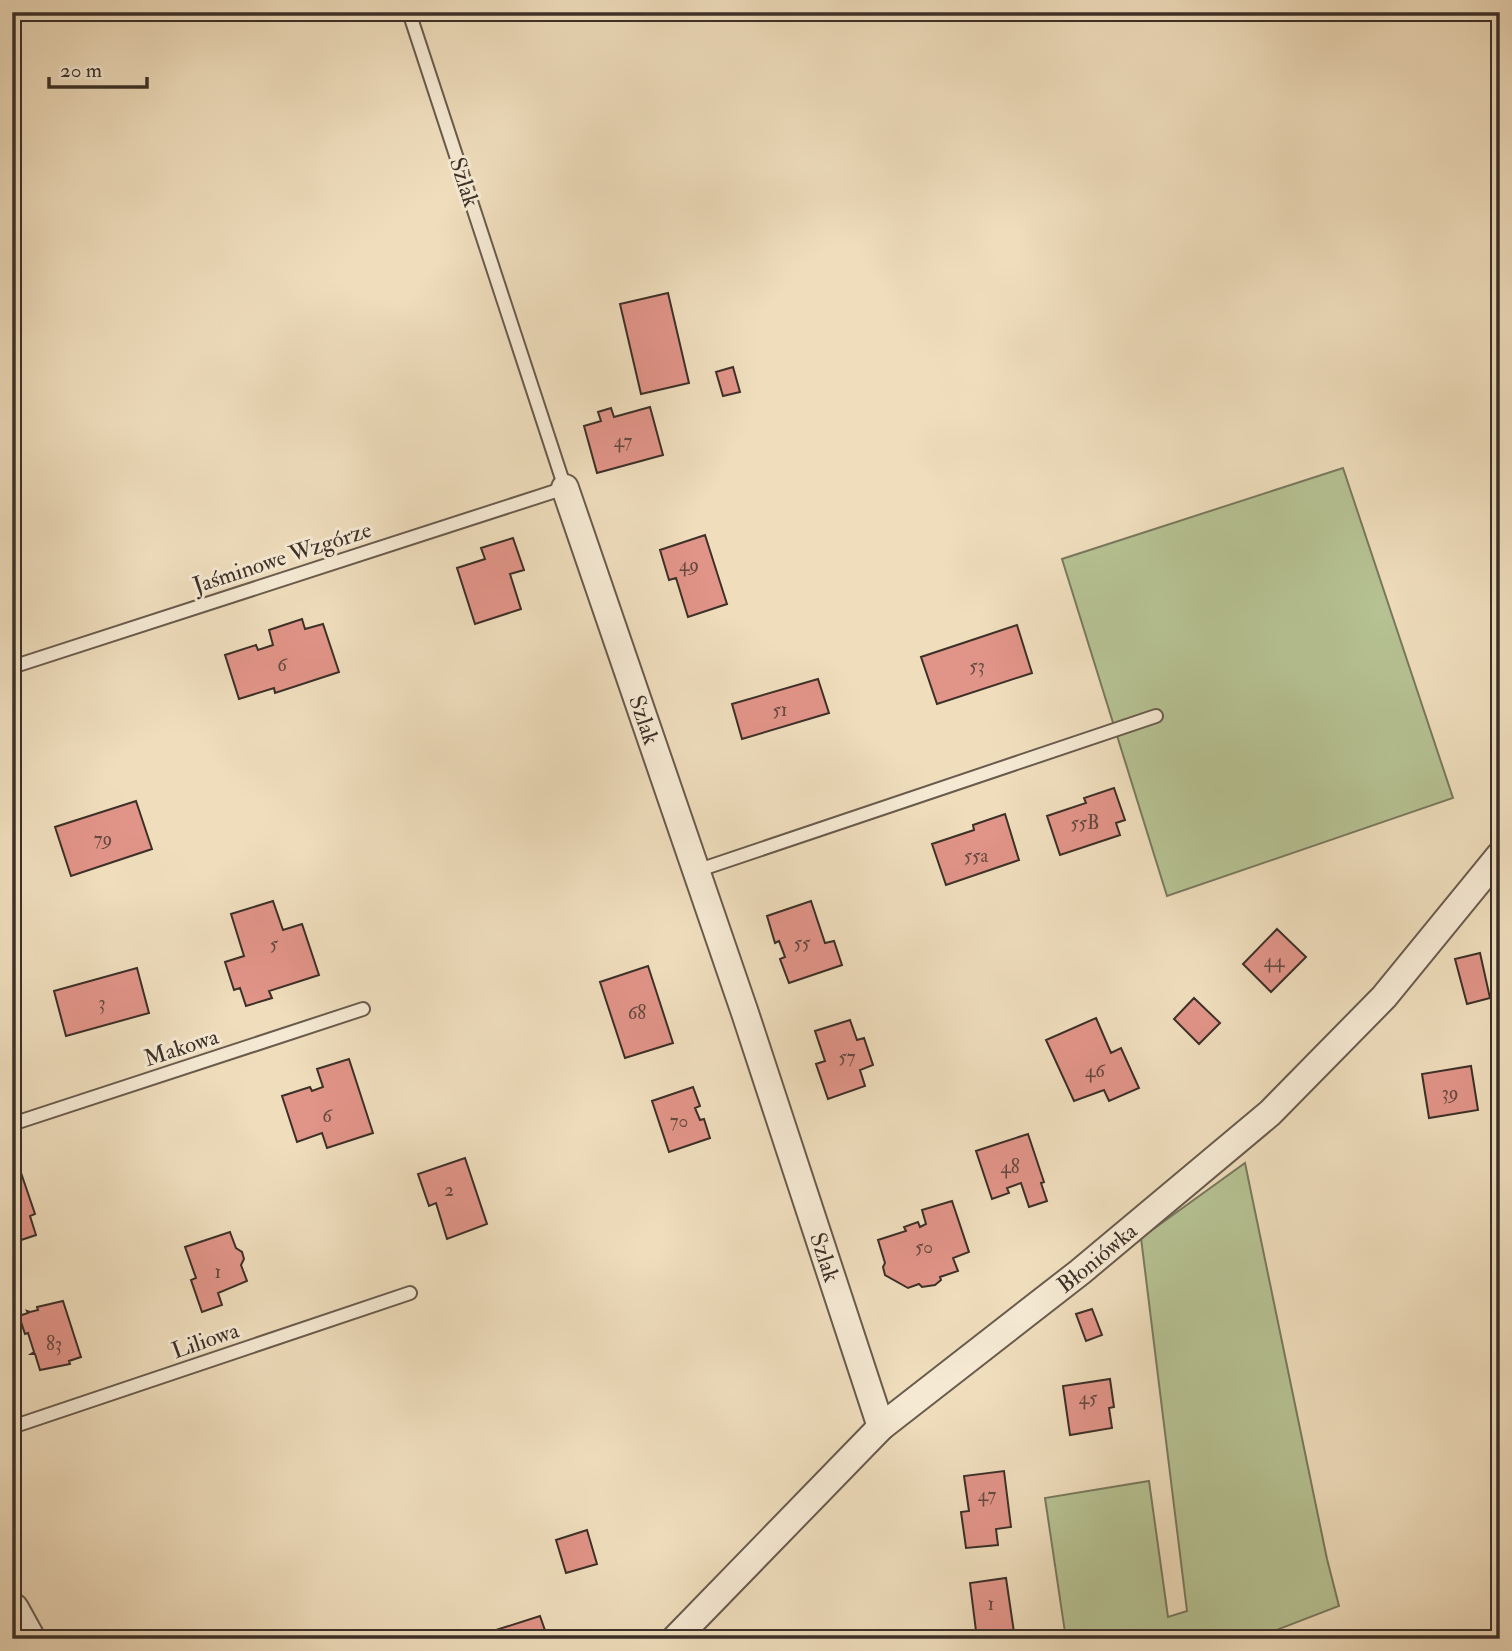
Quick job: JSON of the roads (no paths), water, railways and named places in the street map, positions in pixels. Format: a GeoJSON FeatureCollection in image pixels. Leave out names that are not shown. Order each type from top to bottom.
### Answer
{"type":"FeatureCollection","features":[{"type":"Feature","properties":{"kind":"street","name":"Szlak"},"geometry":{"type":"LineString","coordinates":[[565,488],[881,1427]]}},
{"type":"Feature","properties":{"kind":"street","name":"Błoniówka"},"geometry":{"type":"LineString","coordinates":[[676,1639],[881,1427],[1080,1272],[1270,1113],[1384,997],[1500,855]]}},
{"type":"Feature","properties":{"kind":"street"},"geometry":{"type":"LineString","coordinates":[[12,1609],[28,1639]]}},
{"type":"Feature","properties":{"kind":"lane","name":"Szlak"},"geometry":{"type":"LineString","coordinates":[[409,12],[565,488]]}},
{"type":"Feature","properties":{"kind":"lane","name":"Jaśminowe Wzgórze"},"geometry":{"type":"LineString","coordinates":[[12,667],[565,488]]}},
{"type":"Feature","properties":{"kind":"lane"},"geometry":{"type":"LineString","coordinates":[[696,871],[1156,716]]}},
{"type":"Feature","properties":{"kind":"lane","name":"Makowa"},"geometry":{"type":"LineString","coordinates":[[12,1124],[363,1009]]}},
{"type":"Feature","properties":{"kind":"lane","name":"Liliowa"},"geometry":{"type":"LineString","coordinates":[[12,1427],[410,1293]]}}]}
